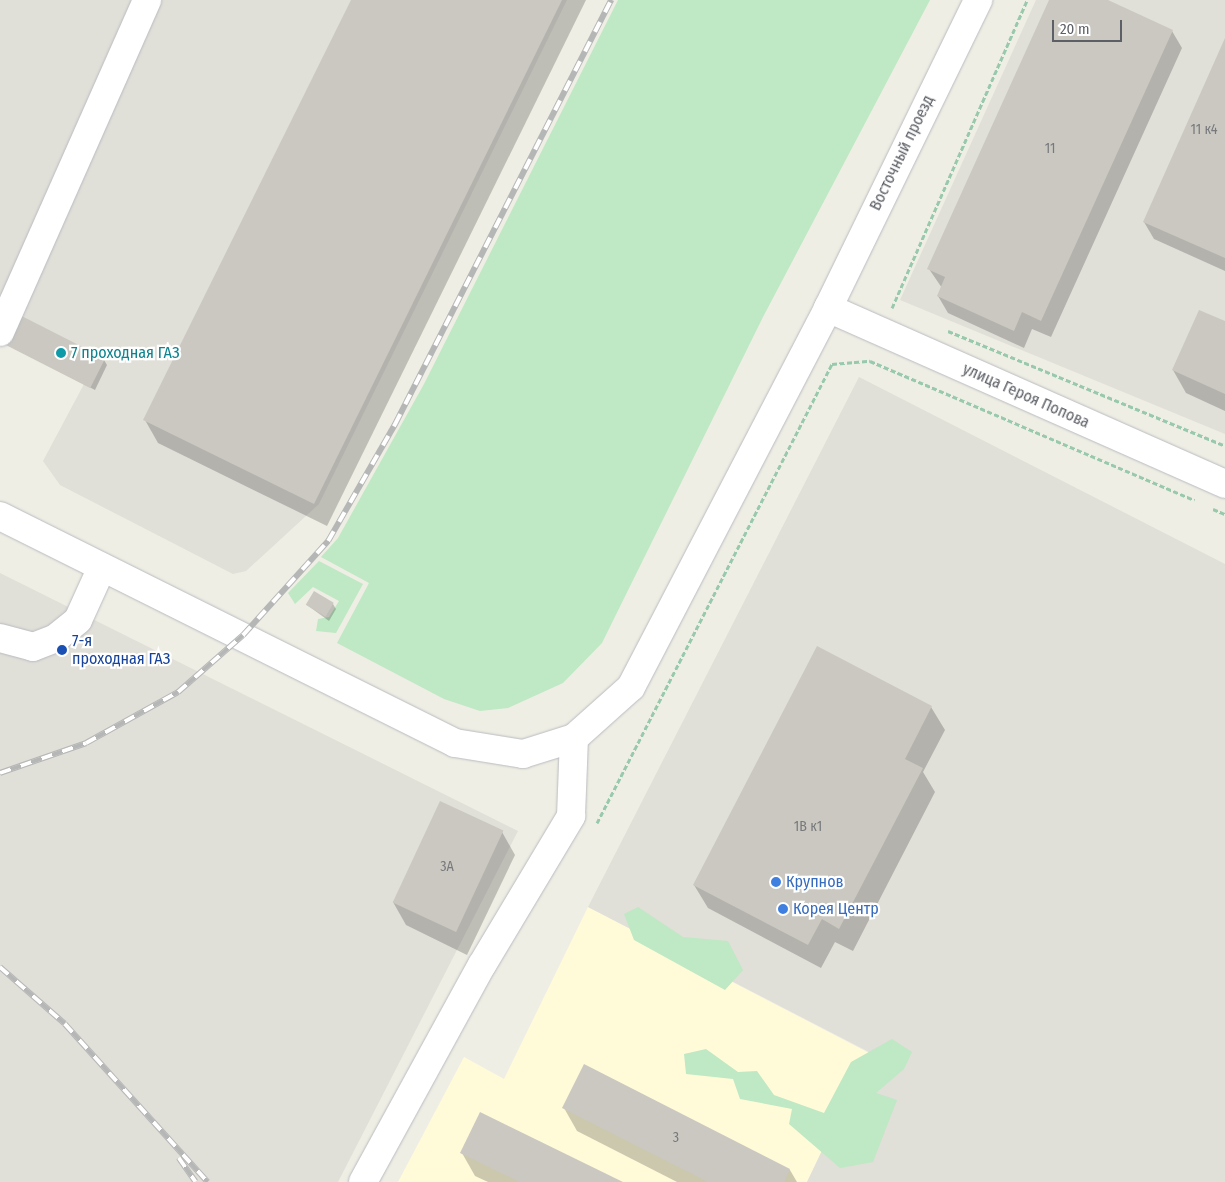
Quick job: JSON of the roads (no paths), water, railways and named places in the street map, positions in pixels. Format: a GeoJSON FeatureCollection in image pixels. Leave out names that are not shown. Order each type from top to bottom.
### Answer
{"type":"FeatureCollection","features":[{"type":"Feature","properties":{"kind":"street"},"geometry":{"type":"LineString","coordinates":[[0,332],[147,0]]}},
{"type":"Feature","properties":{"kind":"street","name":"Восточный проезд"},"geometry":{"type":"LineString","coordinates":[[574,738],[631,687],[828,308],[978,0]]}},
{"type":"Feature","properties":{"kind":"street","name":"улица Героя Попова"},"geometry":{"type":"LineString","coordinates":[[828,308],[1225,484]]}},
{"type":"Feature","properties":{"kind":"street"},"geometry":{"type":"LineString","coordinates":[[0,516],[455,743],[523,754],[574,738],[571,816],[482,965],[363,1182]]}},
{"type":"Feature","properties":{"kind":"street"},"geometry":{"type":"LineString","coordinates":[[0,638],[33,647],[56,638],[78,620],[102,567]]}},
{"type":"Feature","properties":{"kind":"railway"},"geometry":{"type":"LineString","coordinates":[[0,773],[86,743],[178,692],[243,635],[328,541],[395,424],[611,0]]}},
{"type":"Feature","properties":{"kind":"railway"},"geometry":{"type":"LineString","coordinates":[[0,967],[65,1024],[208,1182]]}},
{"type":"Feature","properties":{"kind":"railway"},"geometry":{"type":"LineString","coordinates":[[179,1158],[196,1182]]}},
{"type":"Feature","properties":{"kind":"place","name":"7 проходная ГАЗ"},"geometry":{"type":"Point","coordinates":[61,353]}},
{"type":"Feature","properties":{"kind":"place","name":"7-я проходная ГАЗ"},"geometry":{"type":"Point","coordinates":[62,650]}},
{"type":"Feature","properties":{"kind":"place","name":"Крупнов"},"geometry":{"type":"Point","coordinates":[776,882]}},
{"type":"Feature","properties":{"kind":"place","name":"Корея Центр"},"geometry":{"type":"Point","coordinates":[783,909]}}]}
